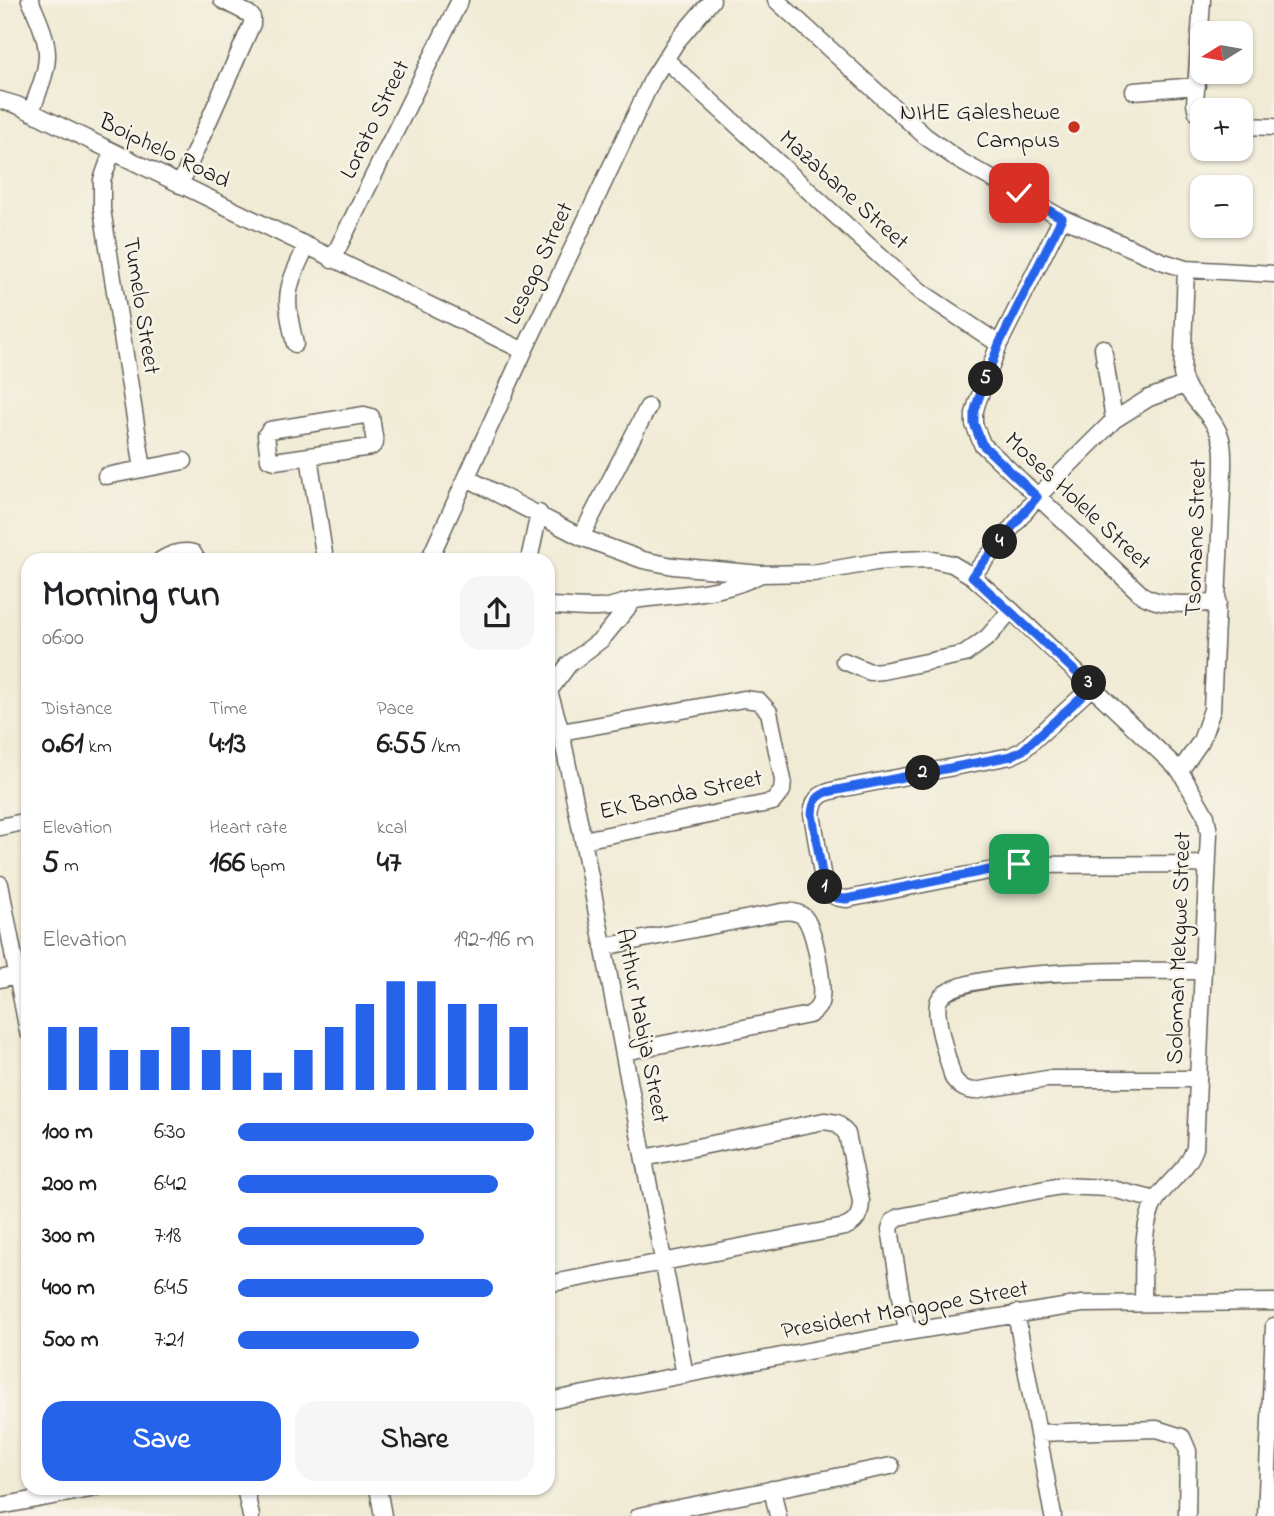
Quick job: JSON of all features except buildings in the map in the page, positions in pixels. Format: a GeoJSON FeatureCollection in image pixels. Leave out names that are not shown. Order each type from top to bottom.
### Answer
{"type":"FeatureCollection","features":[{"type":"Feature","properties":{"kind":"street"},"geometry":{"type":"LineString","coordinates":[[30,0],[43,31],[48,53],[45,73],[31,112]]}},
{"type":"Feature","properties":{"kind":"street"},"geometry":{"type":"LineString","coordinates":[[180,185],[252,24],[249,13],[222,0]]}},
{"type":"Feature","properties":{"kind":"street","name":"Lorato Street"},"geometry":{"type":"LineString","coordinates":[[332,260],[460,0]]}},
{"type":"Feature","properties":{"kind":"street","name":"Lesego Street"},"geometry":{"type":"LineString","coordinates":[[432,553],[652,80],[665,59],[712,0]]}},
{"type":"Feature","properties":{"kind":"street"},"geometry":{"type":"LineString","coordinates":[[776,0],[925,136],[960,161],[1062,218],[1136,251],[1186,269],[1274,274]]}},
{"type":"Feature","properties":{"kind":"street"},"geometry":{"type":"LineString","coordinates":[[1196,98],[1202,0]]}},
{"type":"Feature","properties":{"kind":"street","name":"Mazabane Street"},"geometry":{"type":"LineString","coordinates":[[665,59],[895,270],[924,294],[999,344]]}},
{"type":"Feature","properties":{"kind":"street"},"geometry":{"type":"LineString","coordinates":[[1134,91],[1197,86]]}},
{"type":"Feature","properties":{"kind":"street","name":"Boiphelo Road"},"geometry":{"type":"LineString","coordinates":[[0,100],[31,112],[524,351]]}},
{"type":"Feature","properties":{"kind":"street"},"geometry":{"type":"LineString","coordinates":[[1253,126],[1274,127]]}},
{"type":"Feature","properties":{"kind":"street","name":"Tumelo Street"},"geometry":{"type":"LineString","coordinates":[[112,152],[102,180],[102,209],[143,469]]}},
{"type":"Feature","properties":{"kind":"street","name":"Moses Holele Street"},"geometry":{"type":"LineString","coordinates":[[1062,218],[999,344],[977,403],[974,424],[982,444],[1142,595],[1150,600],[1170,604],[1218,603]]}},
{"type":"Feature","properties":{"kind":"street"},"geometry":{"type":"LineString","coordinates":[[295,344],[288,314],[287,294],[292,275],[306,247]]}},
{"type":"Feature","properties":{"kind":"street"},"geometry":{"type":"LineString","coordinates":[[972,576],[1037,497],[1114,420],[1149,398],[1184,385],[1181,357],[1186,269]]}},
{"type":"Feature","properties":{"kind":"street"},"geometry":{"type":"LineString","coordinates":[[1103,348],[1114,420]]}},
{"type":"Feature","properties":{"kind":"street","name":"Tsomane Street"},"geometry":{"type":"LineString","coordinates":[[1180,771],[1201,741],[1212,710],[1223,446],[1213,421],[1184,385]]}},
{"type":"Feature","properties":{"kind":"street"},"geometry":{"type":"LineString","coordinates":[[582,537],[648,407]]}},
{"type":"Feature","properties":{"kind":"street"},"geometry":{"type":"LineString","coordinates":[[364,415],[370,417],[374,446],[309,456],[271,461],[266,435],[270,430],[364,415]]}},
{"type":"Feature","properties":{"kind":"street"},"geometry":{"type":"LineString","coordinates":[[309,456],[324,553]]}},
{"type":"Feature","properties":{"kind":"street"},"geometry":{"type":"LineString","coordinates":[[106,476],[184,461]]}},
{"type":"Feature","properties":{"kind":"street","name":"Soloman Mekgwe Street"},"geometry":{"type":"LineString","coordinates":[[467,478],[582,537],[643,560],[673,566],[761,574],[813,573],[876,562],[929,559],[952,564],[972,576],[1011,610],[1180,771],[1206,816],[1209,832],[1195,1148],[1185,1169],[1156,1199],[1149,1216],[1143,1303]]}},
{"type":"Feature","properties":{"kind":"street"},"geometry":{"type":"LineString","coordinates":[[530,553],[539,513]]}},
{"type":"Feature","properties":{"kind":"street"},"geometry":{"type":"LineString","coordinates":[[174,553],[193,553]]}},
{"type":"Feature","properties":{"kind":"street"},"geometry":{"type":"LineString","coordinates":[[555,606],[606,607],[634,600],[674,597],[729,588],[761,574]]}},
{"type":"Feature","properties":{"kind":"street"},"geometry":{"type":"LineString","coordinates":[[555,681],[569,664],[602,639],[634,600]]}},
{"type":"Feature","properties":{"kind":"street"},"geometry":{"type":"LineString","coordinates":[[844,662],[870,671],[883,671],[965,654],[988,637],[1011,610]]}},
{"type":"Feature","properties":{"kind":"street"},"geometry":{"type":"LineString","coordinates":[[1092,687],[1023,750],[1011,756],[839,789],[818,796],[813,803],[812,814],[824,885],[829,893],[846,899],[1019,864],[1208,864]]}},
{"type":"Feature","properties":{"kind":"street","name":"EK Banda Street"},"geometry":{"type":"LineString","coordinates":[[561,732],[744,699],[759,701],[766,706],[772,726],[783,780],[782,792],[773,802],[583,840]]}},
{"type":"Feature","properties":{"kind":"street","name":"Arthur Mabija Street"},"geometry":{"type":"LineString","coordinates":[[555,712],[583,840],[685,1375]]}},
{"type":"Feature","properties":{"kind":"street"},"geometry":{"type":"LineString","coordinates":[[0,827],[21,822]]}},
{"type":"Feature","properties":{"kind":"street"},"geometry":{"type":"LineString","coordinates":[[0,884],[21,996]]}},
{"type":"Feature","properties":{"kind":"street"},"geometry":{"type":"LineString","coordinates":[[603,947],[789,911],[805,917],[813,937],[822,990],[816,1011],[809,1015],[624,1052]]}},
{"type":"Feature","properties":{"kind":"street"},"geometry":{"type":"LineString","coordinates":[[1198,1079],[1047,1079],[966,1090],[953,1078],[937,1004],[941,996],[958,986],[1025,976],[1108,971],[1203,971]]}},
{"type":"Feature","properties":{"kind":"street"},"geometry":{"type":"LineString","coordinates":[[0,979],[17,975]]}},
{"type":"Feature","properties":{"kind":"street"},"geometry":{"type":"LineString","coordinates":[[555,1283],[845,1227],[856,1220],[861,1211],[847,1134],[837,1123],[824,1121],[644,1158]]}},
{"type":"Feature","properties":{"kind":"street"},"geometry":{"type":"LineString","coordinates":[[907,1332],[890,1229],[893,1221],[899,1217],[1061,1186],[1108,1188],[1156,1199]]}},
{"type":"Feature","properties":{"kind":"street","name":"President Mangope Street"},"geometry":{"type":"LineString","coordinates":[[555,1400],[907,1332],[1082,1304],[1274,1302]]}},
{"type":"Feature","properties":{"kind":"street"},"geometry":{"type":"LineString","coordinates":[[1016,1313],[1054,1516]]}},
{"type":"Feature","properties":{"kind":"street"},"geometry":{"type":"LineString","coordinates":[[1266,1516],[1274,1326]]}},
{"type":"Feature","properties":{"kind":"street"},"geometry":{"type":"LineString","coordinates":[[1038,1433],[1157,1429],[1182,1437],[1188,1451],[1186,1516]]}},
{"type":"Feature","properties":{"kind":"street"},"geometry":{"type":"LineString","coordinates":[[639,1516],[891,1466]]}},
{"type":"Feature","properties":{"kind":"street"},"geometry":{"type":"LineString","coordinates":[[772,1489],[778,1516]]}},
{"type":"Feature","properties":{"kind":"street"},"geometry":{"type":"LineString","coordinates":[[0,1506],[59,1495]]}},
{"type":"Feature","properties":{"kind":"street"},"geometry":{"type":"LineString","coordinates":[[246,1495],[251,1516]]}},
{"type":"Feature","properties":{"kind":"street"},"geometry":{"type":"LineString","coordinates":[[379,1495],[383,1516]]}},
{"type":"Feature","properties":{"kind":"place","name":"NIHE Galeshewe Campus"},"geometry":{"type":"Point","coordinates":[1074,127]}},
{"type":"Feature","properties":{"kind":"route"},"geometry":{"type":"LineString","coordinates":[[1019,193],[1062,218],[999,344],[977,403],[974,424],[982,444],[1037,497],[972,576],[1092,687],[1023,750],[1011,756],[827,792],[818,796],[813,803],[812,814],[824,885],[829,893],[837,898],[866,896],[1019,864]]}}]}
